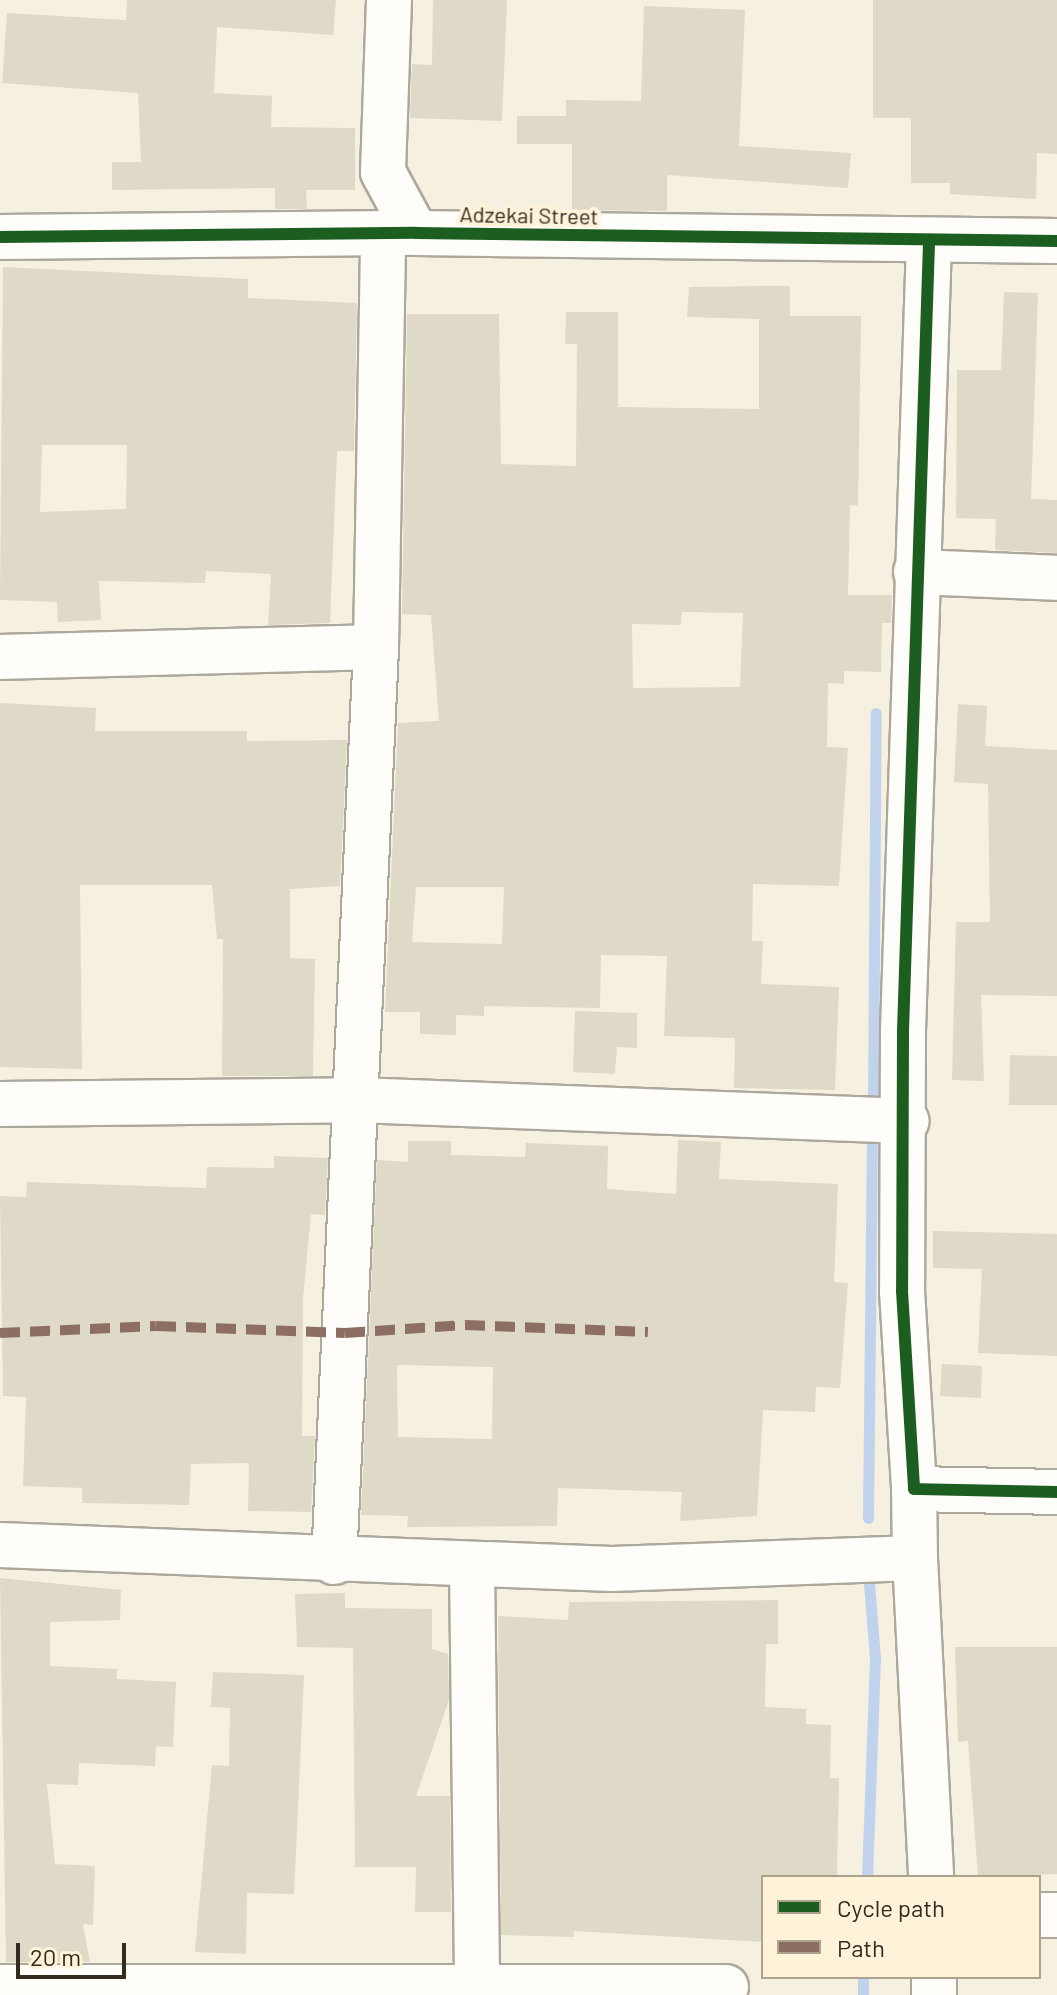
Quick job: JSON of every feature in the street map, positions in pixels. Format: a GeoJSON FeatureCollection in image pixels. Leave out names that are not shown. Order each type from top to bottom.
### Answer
{"type":"FeatureCollection","features":[{"type":"Feature","properties":{"kind":"street"},"geometry":{"type":"LineString","coordinates":[[334,1562],[376,647],[400,233],[383,172],[389,0]]}},
{"type":"Feature","properties":{"kind":"street","name":"Adzekai Street"},"geometry":{"type":"LineString","coordinates":[[0,237],[400,233],[929,243],[1057,241]]}},
{"type":"Feature","properties":{"kind":"street"},"geometry":{"type":"LineString","coordinates":[[929,243],[916,572],[902,1291],[931,1875]]}},
{"type":"Feature","properties":{"kind":"street"},"geometry":{"type":"LineString","coordinates":[[916,572],[1057,578]]}},
{"type":"Feature","properties":{"kind":"street"},"geometry":{"type":"LineString","coordinates":[[0,657],[376,647]]}},
{"type":"Feature","properties":{"kind":"street"},"geometry":{"type":"LineString","coordinates":[[0,1104],[357,1100],[907,1121]]}},
{"type":"Feature","properties":{"kind":"street"},"geometry":{"type":"LineString","coordinates":[[914,1489],[1057,1492]]}},
{"type":"Feature","properties":{"kind":"street"},"geometry":{"type":"LineString","coordinates":[[0,1545],[472,1566],[915,1558]]}},
{"type":"Feature","properties":{"kind":"street"},"geometry":{"type":"LineString","coordinates":[[472,1566],[477,1983]]}},
{"type":"Feature","properties":{"kind":"street"},"geometry":{"type":"LineString","coordinates":[[0,1987],[477,1983],[726,1987]]}},
{"type":"Feature","properties":{"kind":"building"},"geometry":{"type":"Polygon","coordinates":[[[127,0],[336,0],[333,35],[217,27],[214,93],[272,96],[271,127],[355,128],[355,190],[306,190],[307,209],[275,209],[275,188],[112,190],[112,162],[141,162],[138,93],[2,83],[7,13],[126,20],[127,0]]]}},
{"type":"Feature","properties":{"kind":"building"},"geometry":{"type":"Polygon","coordinates":[[[433,0],[507,0],[502,121],[410,118],[412,64],[432,65],[433,0]]]}},
{"type":"Feature","properties":{"kind":"building"},"geometry":{"type":"Polygon","coordinates":[[[873,0],[1057,0],[1057,154],[1037,153],[1036,199],[950,194],[950,183],[911,183],[911,118],[873,118],[873,0]]]}},
{"type":"Feature","properties":{"kind":"building"},"geometry":{"type":"Polygon","coordinates":[[[644,6],[745,10],[739,146],[851,153],[848,188],[667,175],[667,211],[572,210],[572,144],[517,144],[517,116],[566,116],[566,100],[641,101],[644,6]]]}},
{"type":"Feature","properties":{"kind":"building"},"geometry":{"type":"Polygon","coordinates":[[[3,267],[248,279],[248,298],[357,303],[354,451],[337,451],[330,623],[268,625],[271,574],[206,571],[205,583],[99,581],[101,620],[58,622],[57,602],[0,600],[3,267]],[[42,445],[40,512],[126,509],[127,445],[42,445]]]}},
{"type":"Feature","properties":{"kind":"building"},"geometry":{"type":"Polygon","coordinates":[[[790,286],[790,316],[861,316],[858,506],[850,505],[848,595],[892,595],[891,623],[882,623],[881,672],[844,671],[844,684],[828,683],[827,747],[848,748],[839,886],[753,884],[752,941],[763,941],[761,984],[839,987],[835,1090],[734,1088],[735,1038],[664,1036],[667,956],[601,955],[600,1008],[484,1006],[484,1016],[456,1015],[456,1035],[420,1034],[420,1012],[385,1012],[398,723],[439,721],[431,615],[402,614],[407,314],[499,314],[501,464],[576,466],[577,344],[565,344],[566,312],[618,312],[618,407],[759,409],[759,319],[687,317],[689,287],[790,286]],[[682,612],[681,625],[632,624],[633,688],[740,687],[743,613],[682,612]],[[416,887],[412,942],[502,944],[504,887],[416,887]]]}},
{"type":"Feature","properties":{"kind":"building"},"geometry":{"type":"Polygon","coordinates":[[[1004,292],[1038,293],[1031,499],[1057,500],[1057,553],[995,550],[996,519],[956,518],[957,370],[1001,370],[1004,292]]]}},
{"type":"Feature","properties":{"kind":"building"},"geometry":{"type":"Polygon","coordinates":[[[0,703],[96,708],[95,731],[247,731],[247,741],[347,740],[340,886],[290,889],[290,958],[315,959],[313,1076],[222,1076],[223,939],[217,939],[212,885],[80,885],[82,1069],[0,1067],[0,703]]]}},
{"type":"Feature","properties":{"kind":"building"},"geometry":{"type":"Polygon","coordinates":[[[958,704],[987,706],[985,746],[1057,750],[1057,996],[981,995],[984,1081],[952,1080],[956,922],[990,922],[988,784],[954,782],[958,704]]]}},
{"type":"Feature","properties":{"kind":"building"},"geometry":{"type":"Polygon","coordinates":[[[575,1011],[637,1013],[637,1048],[617,1047],[615,1074],[573,1072],[575,1011]]]}},
{"type":"Feature","properties":{"kind":"building"},"geometry":{"type":"Polygon","coordinates":[[[1010,1055],[1057,1056],[1057,1105],[1009,1105],[1010,1055]]]}},
{"type":"Feature","properties":{"kind":"building"},"geometry":{"type":"Polygon","coordinates":[[[678,1140],[721,1142],[719,1179],[838,1184],[834,1282],[848,1283],[840,1388],[816,1387],[815,1412],[763,1410],[757,1516],[680,1521],[682,1492],[558,1488],[557,1526],[407,1527],[408,1516],[361,1515],[377,1160],[408,1162],[408,1141],[451,1141],[451,1155],[525,1157],[526,1143],[608,1146],[607,1189],[676,1194],[678,1140]],[[397,1365],[398,1437],[492,1439],[493,1367],[397,1365]]]}},
{"type":"Feature","properties":{"kind":"building"},"geometry":{"type":"Polygon","coordinates":[[[274,1156],[328,1158],[325,1215],[311,1214],[303,1298],[302,1436],[315,1436],[311,1512],[248,1511],[249,1463],[191,1464],[189,1505],[82,1503],[82,1488],[23,1486],[26,1397],[3,1396],[0,1196],[26,1197],[27,1182],[206,1188],[207,1167],[274,1168],[274,1156]]]}},
{"type":"Feature","properties":{"kind":"building"},"geometry":{"type":"Polygon","coordinates":[[[933,1231],[1057,1234],[1057,1356],[978,1353],[982,1269],[933,1268],[933,1231]]]}},
{"type":"Feature","properties":{"kind":"building"},"geometry":{"type":"Polygon","coordinates":[[[942,1364],[982,1366],[981,1398],[940,1396],[942,1364]]]}},
{"type":"Feature","properties":{"kind":"building"},"geometry":{"type":"Polygon","coordinates":[[[0,1578],[121,1590],[120,1620],[50,1622],[50,1666],[117,1669],[117,1679],[176,1682],[173,1747],[156,1746],[155,1766],[79,1763],[78,1785],[47,1784],[55,1864],[95,1866],[93,1925],[83,1924],[90,1962],[6,1962],[0,1578]]]}},
{"type":"Feature","properties":{"kind":"building"},"geometry":{"type":"Polygon","coordinates":[[[345,1593],[345,1608],[432,1609],[432,1649],[448,1654],[449,1700],[416,1796],[450,1796],[451,1912],[415,1912],[416,1867],[355,1867],[353,1648],[297,1647],[295,1594],[345,1593]]]}},
{"type":"Feature","properties":{"kind":"building"},"geometry":{"type":"Polygon","coordinates":[[[778,1600],[778,1644],[766,1644],[765,1707],[806,1709],[806,1724],[831,1725],[830,1778],[839,1778],[837,1875],[761,1875],[761,1942],[574,1931],[574,1937],[501,1935],[498,1616],[568,1620],[569,1602],[778,1600]]]}},
{"type":"Feature","properties":{"kind":"building"},"geometry":{"type":"Polygon","coordinates":[[[955,1647],[1057,1647],[1057,1874],[978,1875],[968,1741],[958,1742],[955,1647]]]}},
{"type":"Feature","properties":{"kind":"building"},"geometry":{"type":"Polygon","coordinates":[[[213,1672],[304,1675],[294,1894],[247,1893],[246,1954],[195,1952],[212,1765],[229,1766],[230,1708],[211,1707],[213,1672]]]}},
{"type":"Feature","properties":{"kind":"waterway"},"geometry":{"type":"LineString","coordinates":[[873,1103],[876,713]]}},
{"type":"Feature","properties":{"kind":"waterway"},"geometry":{"type":"LineString","coordinates":[[868,1518],[872,1143]]}},
{"type":"Feature","properties":{"kind":"waterway"},"geometry":{"type":"LineString","coordinates":[[867,1875],[875,1658],[868,1571]]}},
{"type":"Feature","properties":{"kind":"waterway"},"geometry":{"type":"LineString","coordinates":[[863,1979],[863,1995]]}},
{"type":"Feature","properties":{"kind":"marked path"},"geometry":{"type":"LineString","coordinates":[[0,1333],[156,1326],[345,1333],[465,1325],[648,1332]]}},
{"type":"Feature","properties":{"kind":"cycle path"},"geometry":{"type":"LineString","coordinates":[[0,237],[416,233],[1057,241]]}},
{"type":"Feature","properties":{"kind":"cycle path"},"geometry":{"type":"LineString","coordinates":[[929,243],[903,1032],[902,1291],[914,1489],[1057,1492]]}}]}
